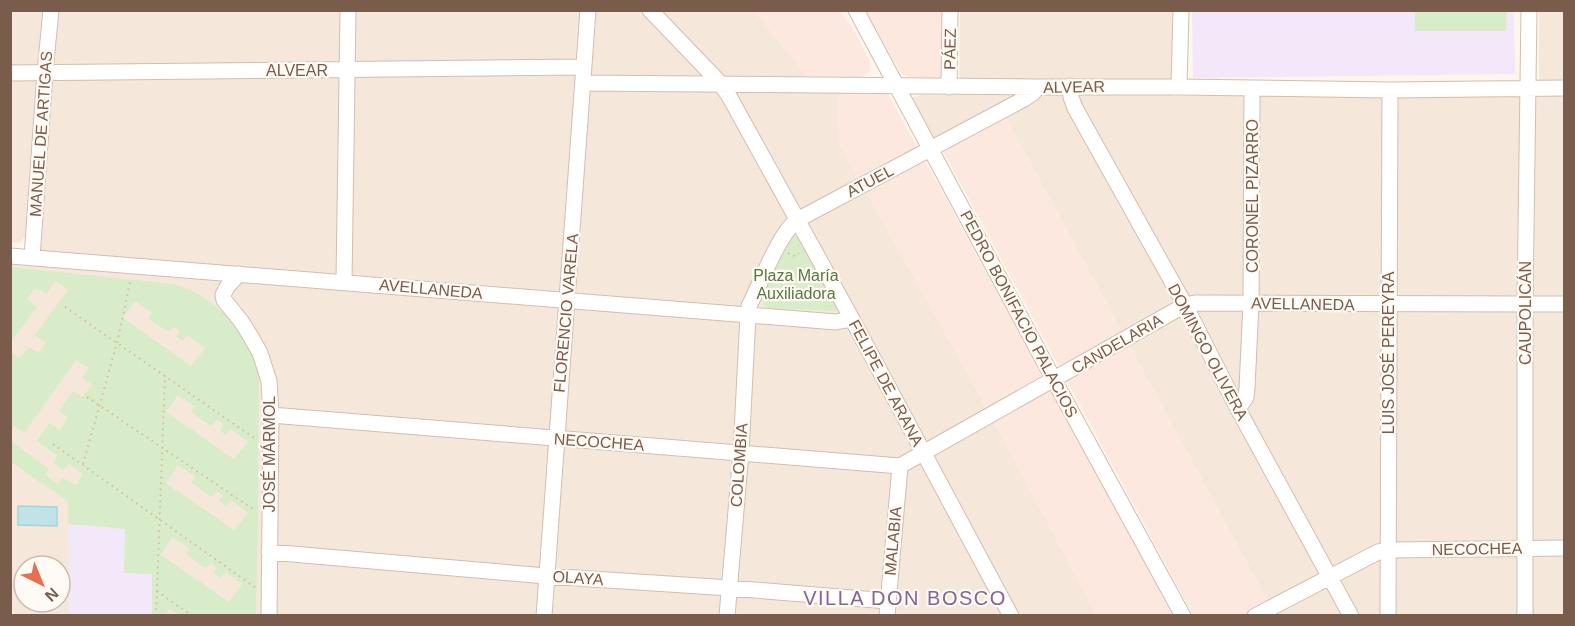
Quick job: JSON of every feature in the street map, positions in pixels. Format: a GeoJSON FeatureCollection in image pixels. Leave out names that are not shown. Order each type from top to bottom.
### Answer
{"type":"FeatureCollection","features":[{"type":"Feature","properties":{"kind":"street","name":"MANUEL DE ARTIGAS"},"geometry":{"type":"LineString","coordinates":[[32,258],[51,10]]}},
{"type":"Feature","properties":{"kind":"street"},"geometry":{"type":"LineString","coordinates":[[344,282],[348,10]]}},
{"type":"Feature","properties":{"kind":"street","name":"FLORENCIO VARELA"},"geometry":{"type":"LineString","coordinates":[[544,615],[588,10]]}},
{"type":"Feature","properties":{"kind":"street","name":"FELIPE DE ARANA"},"geometry":{"type":"LineString","coordinates":[[650,10],[720,83],[729,96],[1011,615]]}},
{"type":"Feature","properties":{"kind":"street","name":"PEDRO BONIFACIO PALACIOS"},"geometry":{"type":"LineString","coordinates":[[856,10],[1183,615]]}},
{"type":"Feature","properties":{"kind":"street","name":"PÁEZ"},"geometry":{"type":"LineString","coordinates":[[949,87],[950,10]]}},
{"type":"Feature","properties":{"kind":"street"},"geometry":{"type":"LineString","coordinates":[[1179,87],[1181,10]]}},
{"type":"Feature","properties":{"kind":"street","name":"CAUPOLICÁN"},"geometry":{"type":"LineString","coordinates":[[1525,615],[1525,303],[1529,10]]}},
{"type":"Feature","properties":{"kind":"street","name":"ALVEAR"},"geometry":{"type":"LineString","coordinates":[[10,73],[584,67]]}},
{"type":"Feature","properties":{"kind":"street","name":"ALVEAR"},"geometry":{"type":"LineString","coordinates":[[584,83],[1390,90],[1564,88]]}},
{"type":"Feature","properties":{"kind":"street","name":"DOMINGO OLIVERA"},"geometry":{"type":"LineString","coordinates":[[1070,86],[1075,108],[1185,305],[1238,409],[1351,615]]}},
{"type":"Feature","properties":{"kind":"street","name":"ATUEL"},"geometry":{"type":"LineString","coordinates":[[748,315],[749,306],[783,236],[797,220],[1024,99],[1037,87]]}},
{"type":"Feature","properties":{"kind":"street","name":"CORONEL PIZARRO"},"geometry":{"type":"LineString","coordinates":[[1238,409],[1246,397],[1251,303],[1252,88]]}},
{"type":"Feature","properties":{"kind":"street","name":"LUIS JOSÉ PEREYRA"},"geometry":{"type":"LineString","coordinates":[[1388,615],[1390,90]]}},
{"type":"Feature","properties":{"kind":"street","name":"AVELLANEDA"},"geometry":{"type":"LineString","coordinates":[[10,256],[836,322],[852,319]]}},
{"type":"Feature","properties":{"kind":"street","name":"JOSÉ MÁRMOL"},"geometry":{"type":"LineString","coordinates":[[239,274],[227,287],[224,300],[241,321],[260,353],[269,381],[271,415],[269,615]]}},
{"type":"Feature","properties":{"kind":"street","name":"AVELLANEDA"},"geometry":{"type":"LineString","coordinates":[[1185,305],[1195,303],[1564,304]]}},
{"type":"Feature","properties":{"kind":"street","name":"CANDELARIA"},"geometry":{"type":"LineString","coordinates":[[923,452],[1185,305]]}},
{"type":"Feature","properties":{"kind":"street","name":"COLOMBIA"},"geometry":{"type":"LineString","coordinates":[[728,615],[741,452],[748,315]]}},
{"type":"Feature","properties":{"kind":"street","name":"NECOCHEA"},"geometry":{"type":"LineString","coordinates":[[271,415],[900,466]]}},
{"type":"Feature","properties":{"kind":"street"},"geometry":{"type":"LineString","coordinates":[[900,466],[923,452]]}},
{"type":"Feature","properties":{"kind":"street","name":"MALABIA"},"geometry":{"type":"LineString","coordinates":[[887,608],[900,466]]}},
{"type":"Feature","properties":{"kind":"street","name":"NECOCHEA"},"geometry":{"type":"LineString","coordinates":[[1389,550],[1564,548]]}},
{"type":"Feature","properties":{"kind":"street"},"geometry":{"type":"LineString","coordinates":[[1255,615],[1378,552],[1389,550]]}},
{"type":"Feature","properties":{"kind":"street","name":"OLAYA"},"geometry":{"type":"LineString","coordinates":[[269,552],[546,576],[730,588],[887,608]]}},
{"type":"Feature","properties":{"kind":"path"},"geometry":{"type":"LineString","coordinates":[[783,250],[795,256],[804,248]]}},
{"type":"Feature","properties":{"kind":"path"},"geometry":{"type":"LineString","coordinates":[[83,465],[117,343],[131,278]]}},
{"type":"Feature","properties":{"kind":"path"},"geometry":{"type":"LineString","coordinates":[[65,307],[259,442]]}},
{"type":"Feature","properties":{"kind":"path"},"geometry":{"type":"LineString","coordinates":[[156,615],[165,376]]}},
{"type":"Feature","properties":{"kind":"path"},"geometry":{"type":"LineString","coordinates":[[87,397],[258,513]]}},
{"type":"Feature","properties":{"kind":"path"},"geometry":{"type":"LineString","coordinates":[[53,444],[257,589]]}},
{"type":"Feature","properties":{"kind":"path"},"geometry":{"type":"LineString","coordinates":[[157,591],[192,615]]}},
{"type":"Feature","properties":{"kind":"shaded area"},"geometry":{"type":"Polygon","coordinates":[[[960,10],[1172,11],[1172,96],[1539,94],[1539,11],[1564,11],[1564,615],[1275,615],[1005,116],[935,141],[914,105],[913,97],[921,95],[959,94],[960,10]]]}},
{"type":"Feature","properties":{"kind":"shaded area"},"geometry":{"type":"Polygon","coordinates":[[[11,11],[47,11],[39,66],[11,68],[11,11]]]}},
{"type":"Feature","properties":{"kind":"shaded area"},"geometry":{"type":"Polygon","coordinates":[[[57,11],[752,11],[764,22],[806,76],[807,87],[838,87],[983,402],[1100,615],[15,615],[72,614],[72,554],[12,554],[12,610],[10,606],[10,264],[39,261],[47,87],[57,11]]]}},
{"type":"Feature","properties":{"kind":"shaded area"},"geometry":{"type":"Polygon","coordinates":[[[752,11],[840,11],[855,32],[869,60],[871,70],[858,78],[806,76],[764,22],[752,11]]]}},
{"type":"Feature","properties":{"kind":"shaded area"},"geometry":{"type":"Polygon","coordinates":[[[865,11],[946,11],[942,75],[938,78],[908,77],[901,73],[865,11]]]}},
{"type":"Feature","properties":{"kind":"shaded area"},"geometry":{"type":"Polygon","coordinates":[[[1192,11],[1514,11],[1515,74],[1193,78],[1192,11]]]}},
{"type":"Feature","properties":{"kind":"shaded area"},"geometry":{"type":"Polygon","coordinates":[[[33,75],[42,83],[25,237],[20,243],[11,242],[11,76],[33,75]]]}},
{"type":"Feature","properties":{"kind":"shaded area"},"geometry":{"type":"Polygon","coordinates":[[[838,87],[887,92],[1175,615],[1096,615],[983,402],[839,144],[838,87]]]}},
{"type":"Feature","properties":{"kind":"shaded area"},"geometry":{"type":"Polygon","coordinates":[[[1005,116],[1275,615],[1193,615],[944,153],[949,146],[1005,116]]]}},
{"type":"Feature","properties":{"kind":"shaded area"},"geometry":{"type":"Polygon","coordinates":[[[68,524],[125,529],[124,573],[152,574],[152,615],[69,615],[72,614],[72,554],[68,554],[68,524]]]}},
{"type":"Feature","properties":{"kind":"green space"},"geometry":{"type":"Polygon","coordinates":[[[1415,11],[1507,11],[1506,31],[1415,31],[1415,11]]]}},
{"type":"Feature","properties":{"kind":"green space","name":"Plaza María Auxiliadora"},"geometry":{"type":"Polygon","coordinates":[[[792,234],[797,237],[839,310],[769,308],[764,305],[763,298],[788,238],[792,234]]]}},
{"type":"Feature","properties":{"kind":"green space"},"geometry":{"type":"Polygon","coordinates":[[[11,267],[174,284],[205,299],[230,319],[248,346],[259,377],[256,615],[179,615],[170,609],[165,615],[152,615],[152,574],[124,573],[125,529],[68,524],[68,501],[11,462],[11,441],[49,469],[45,475],[58,484],[63,478],[76,485],[83,474],[69,464],[64,470],[53,463],[57,456],[37,441],[49,423],[60,430],[68,417],[59,411],[73,391],[82,397],[92,385],[82,378],[89,368],[76,360],[24,433],[15,426],[11,431],[11,352],[19,358],[29,347],[38,353],[46,343],[35,335],[68,290],[55,281],[46,294],[35,288],[27,299],[37,307],[11,342],[11,267]],[[135,301],[123,318],[191,366],[205,348],[187,335],[182,341],[176,336],[180,331],[174,327],[168,332],[148,318],[152,313],[135,301]],[[178,395],[166,412],[234,459],[248,442],[231,429],[225,435],[220,430],[223,425],[218,420],[211,426],[191,412],[195,407],[178,395]],[[178,465],[166,483],[234,530],[248,513],[231,500],[226,506],[219,500],[223,496],[217,491],[211,497],[191,482],[196,477],[178,465]],[[172,537],[161,555],[229,602],[242,584],[225,572],[220,578],[214,572],[217,568],[212,563],[205,568],[186,554],[190,549],[172,537]]]}},
{"type":"Feature","properties":{"kind":"water"},"geometry":{"type":"Polygon","coordinates":[[[18,506],[57,507],[57,526],[18,525],[18,506]]]}},
{"type":"Feature","properties":{"kind":"district","name":"VILLA DON BOSCO"},"geometry":{"type":"Point","coordinates":[905,598]}}]}
